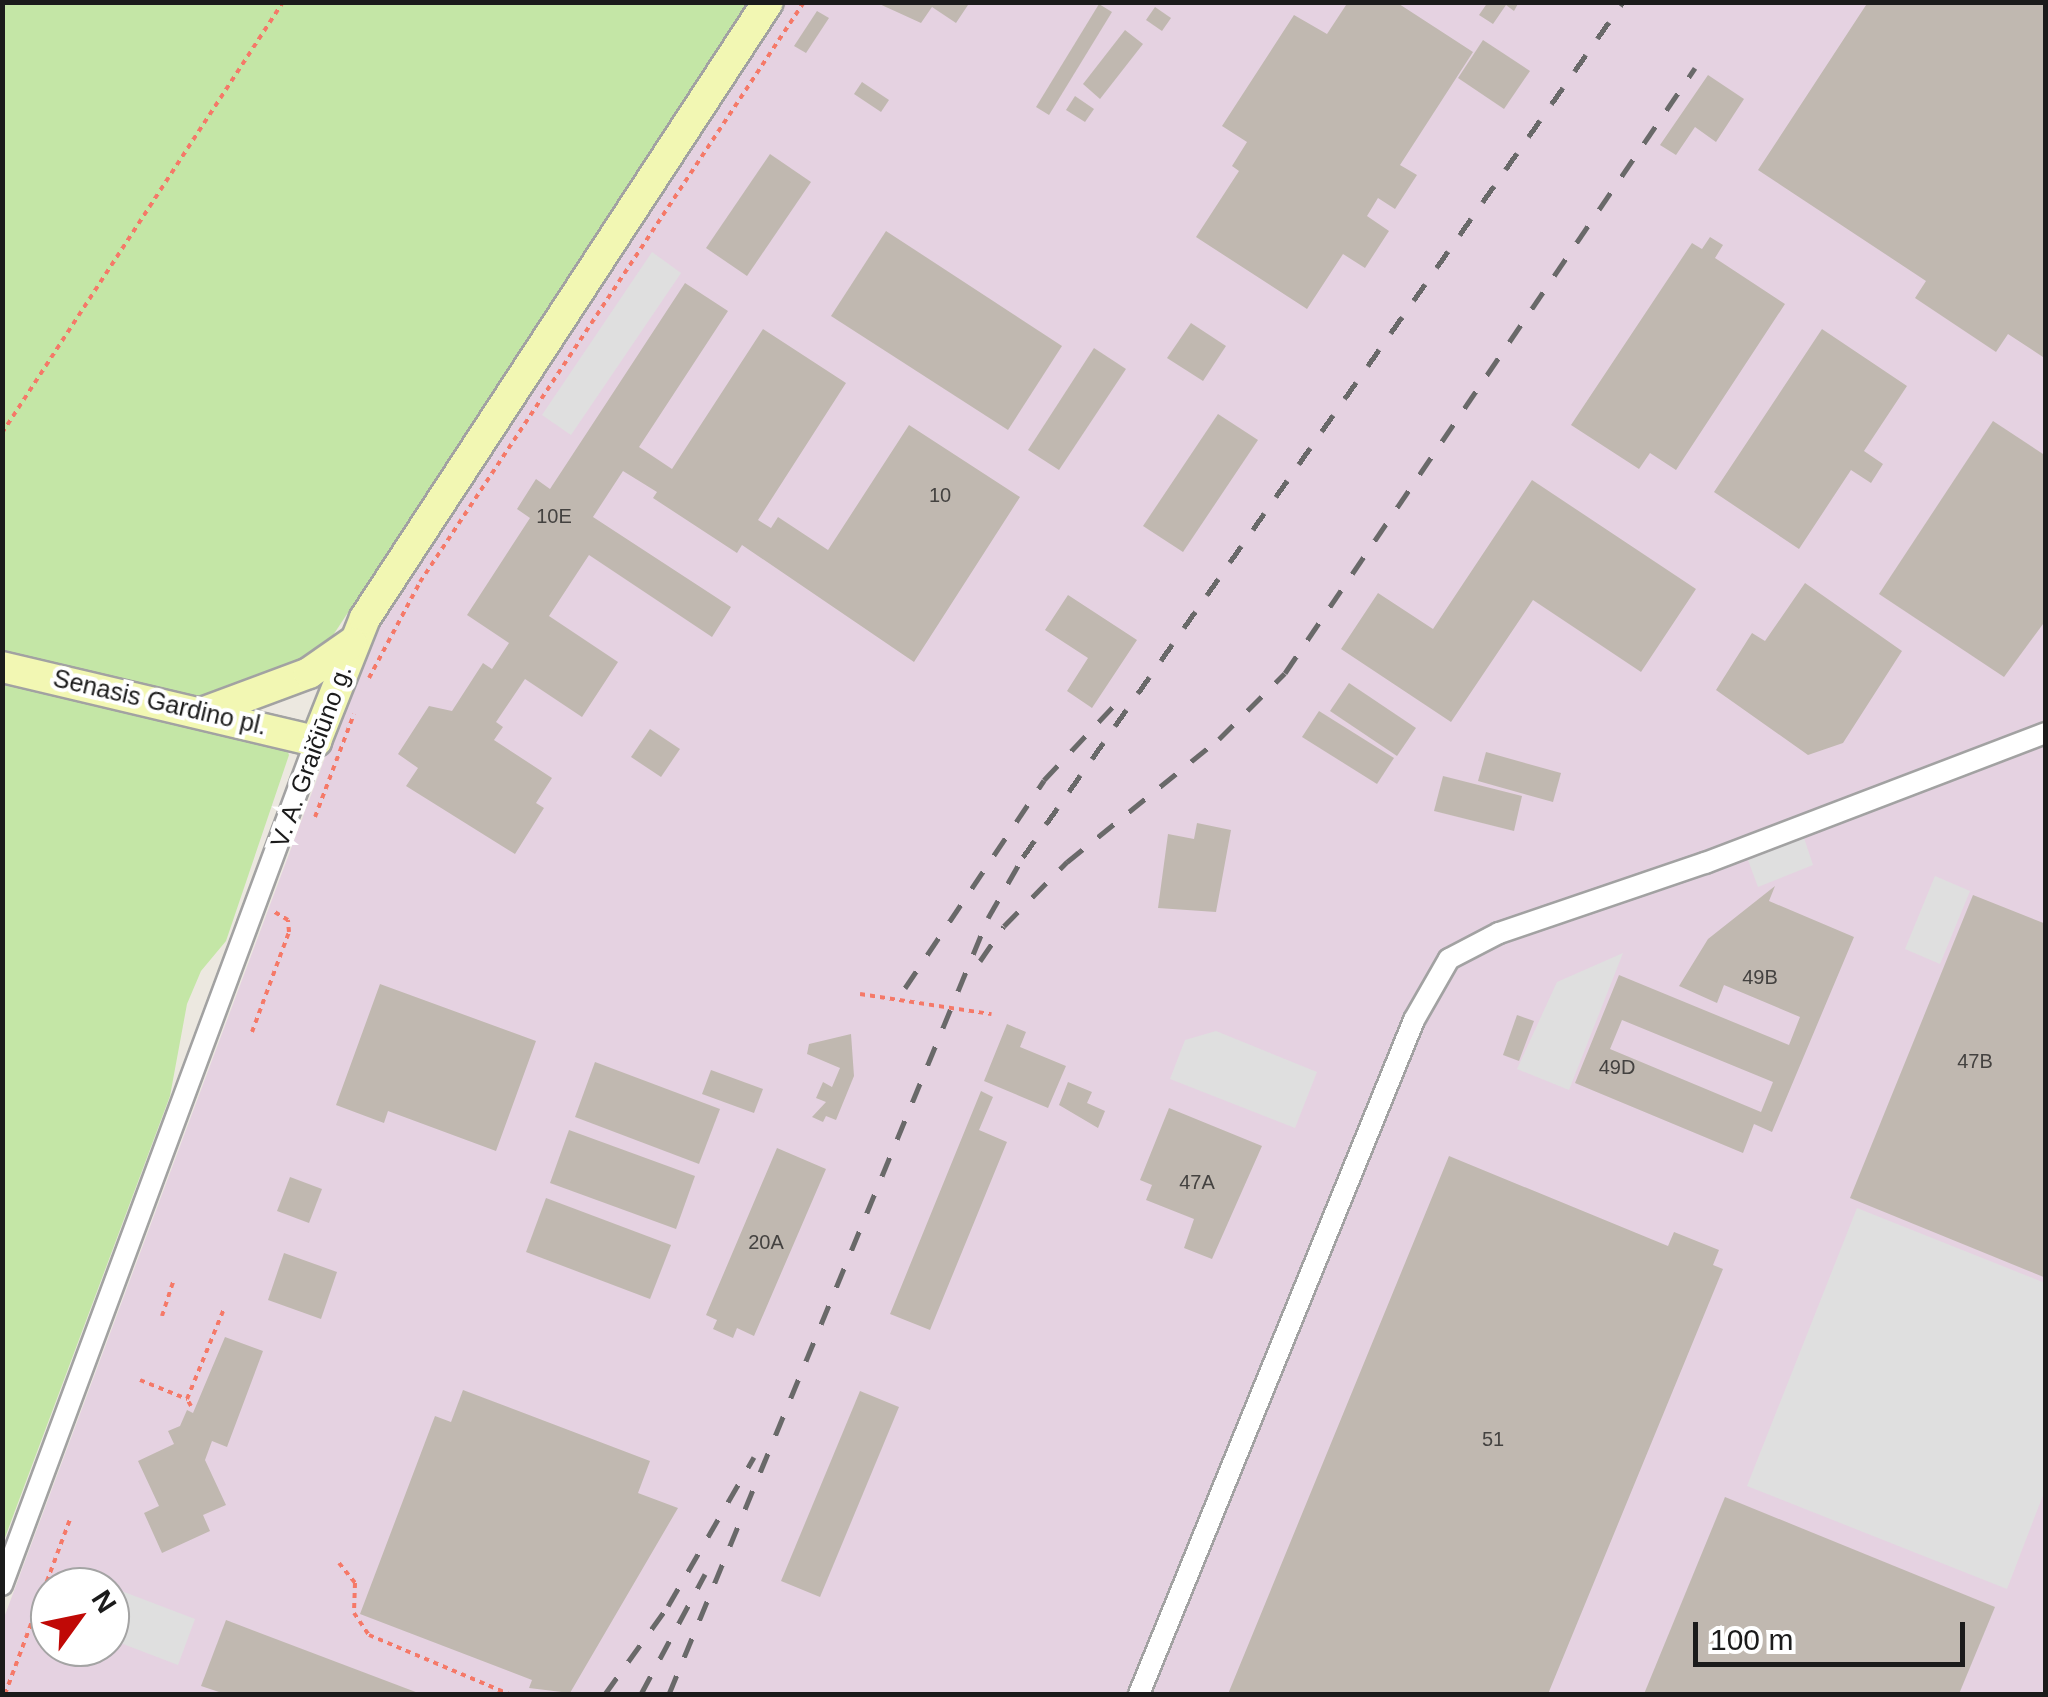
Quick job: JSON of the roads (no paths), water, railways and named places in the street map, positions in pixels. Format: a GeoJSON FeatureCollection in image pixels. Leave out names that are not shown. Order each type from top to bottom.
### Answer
{"type":"FeatureCollection","features":[{"type":"Feature","properties":{"kind":"main road","name":"V. A. Graičiūno g."},"geometry":{"type":"LineString","coordinates":[[316,742],[352,644],[768,2]]}},
{"type":"Feature","properties":{"kind":"main road"},"geometry":{"type":"LineString","coordinates":[[202,712],[309,672],[352,644]]}},
{"type":"Feature","properties":{"kind":"main road","name":"Senasis Gardino pl."},"geometry":{"type":"LineString","coordinates":[[2,666],[316,742]]}},
{"type":"Feature","properties":{"kind":"street"},"geometry":{"type":"LineString","coordinates":[[1139,1694],[1420,1006],[1449,959],[1499,932],[1705,863],[2046,733]]}},
{"type":"Feature","properties":{"kind":"street","name":"V. A. Graičiūno g."},"geometry":{"type":"LineString","coordinates":[[2,1585],[316,742]]}},
{"type":"Feature","properties":{"kind":"railway"},"geometry":{"type":"LineString","coordinates":[[669,1694],[988,918],[1023,857],[1623,2]]}},
{"type":"Feature","properties":{"kind":"railway"},"geometry":{"type":"LineString","coordinates":[[980,961],[1004,926],[1067,862],[1219,739],[1285,673],[1695,68]]}},
{"type":"Feature","properties":{"kind":"railway"},"geometry":{"type":"LineString","coordinates":[[905,988],[1044,780],[1122,697]]}},
{"type":"Feature","properties":{"kind":"railway"},"geometry":{"type":"LineString","coordinates":[[605,1694],[668,1606],[754,1457]]}},
{"type":"Feature","properties":{"kind":"railway"},"geometry":{"type":"LineString","coordinates":[[641,1694],[705,1574]]}}]}
